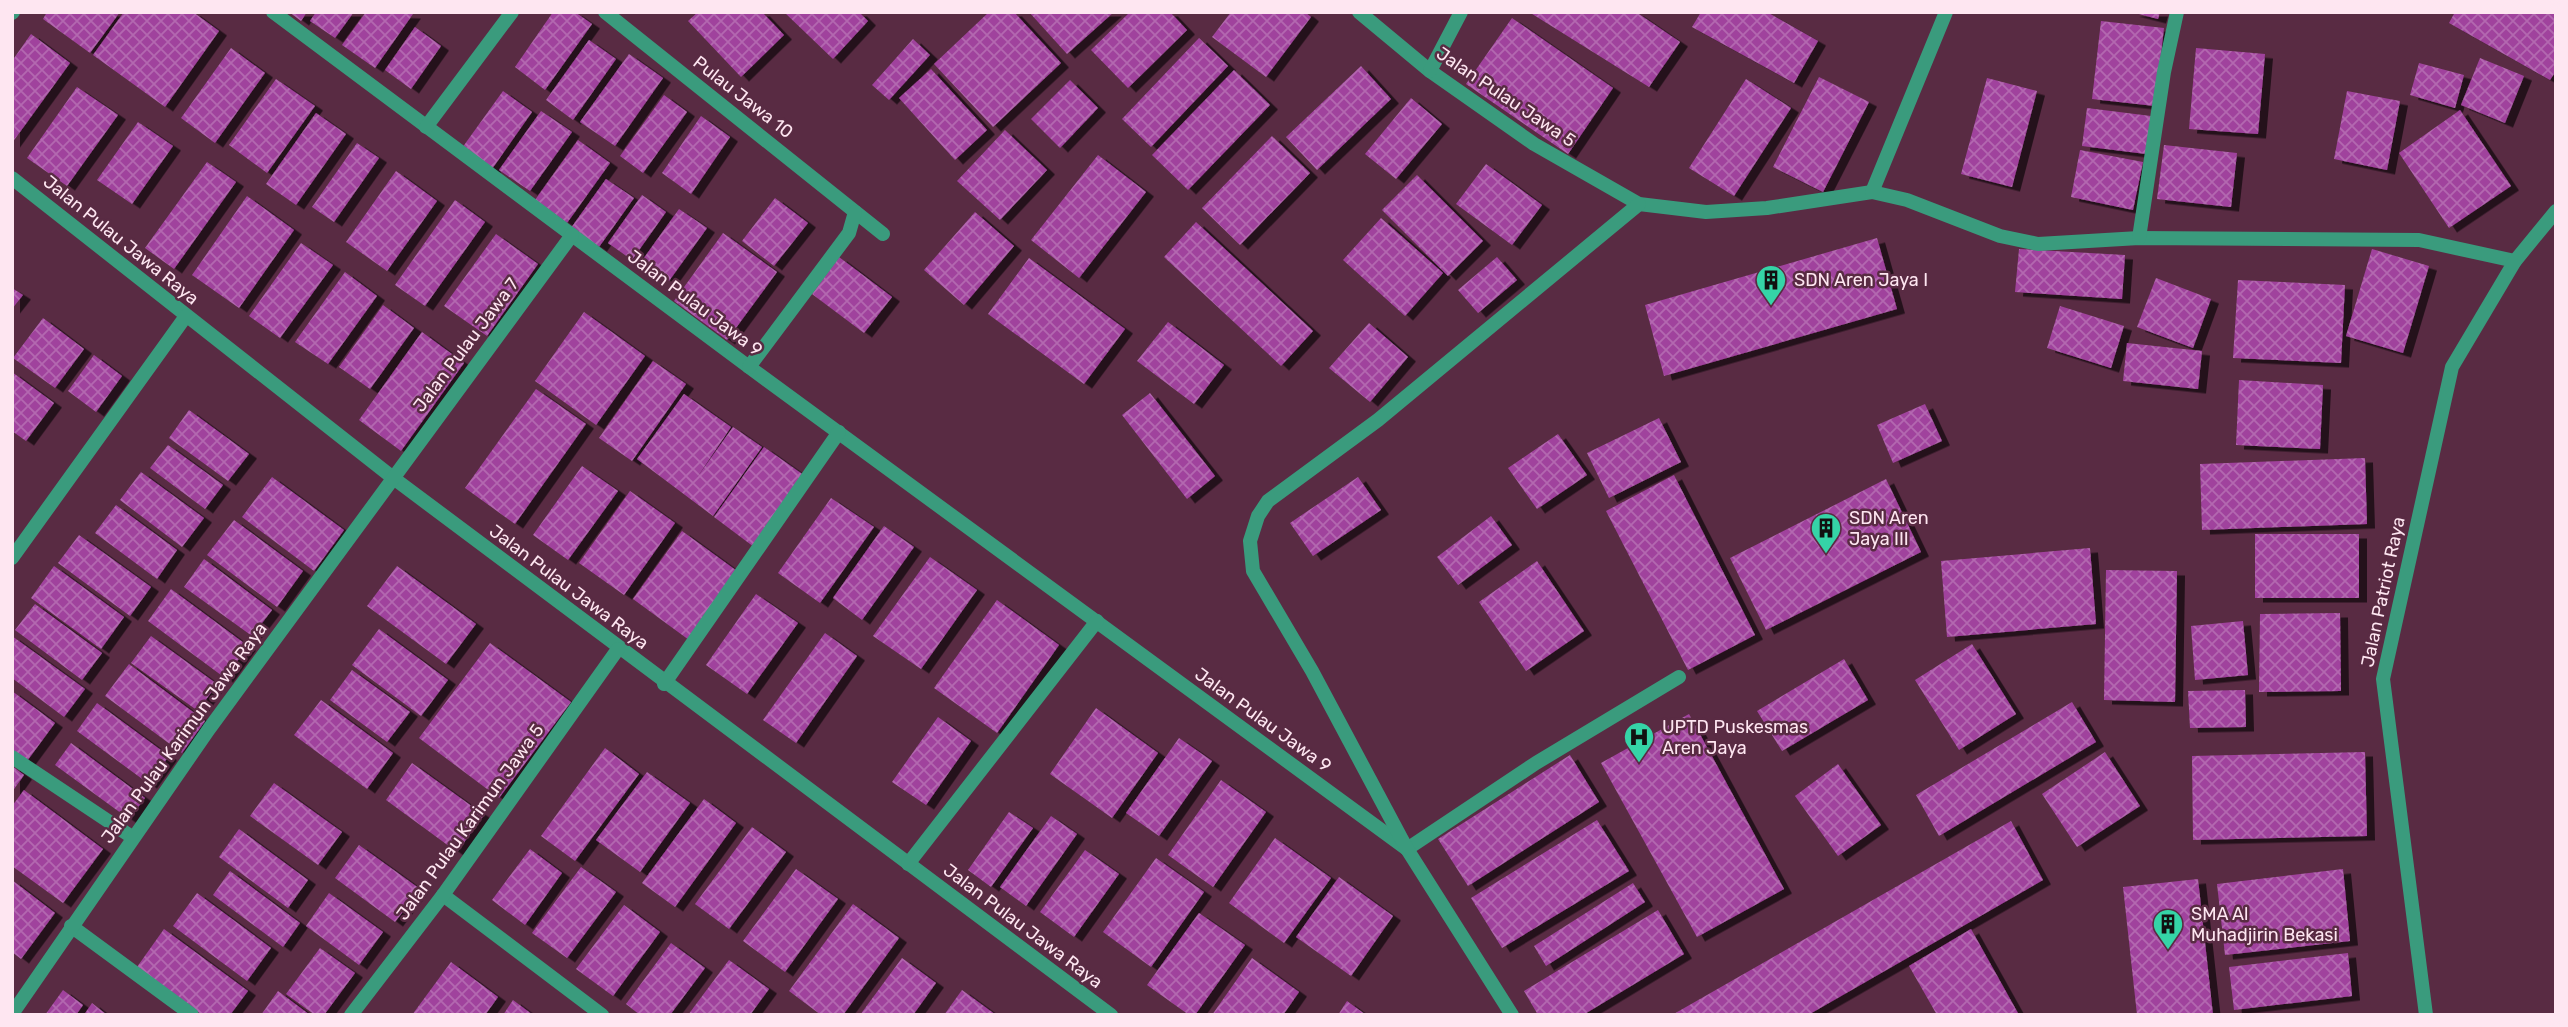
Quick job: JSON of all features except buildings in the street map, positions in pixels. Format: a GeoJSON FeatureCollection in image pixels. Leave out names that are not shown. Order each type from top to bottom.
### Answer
{"type":"FeatureCollection","features":[{"type":"Feature","properties":{"kind":"street","name":"Jalan Pulau Jawa 9"},"geometry":{"type":"LineString","coordinates":[[273,12],[749,367],[1407,849]]}},
{"type":"Feature","properties":{"kind":"street"},"geometry":{"type":"LineString","coordinates":[[426,127],[512,12]]}},
{"type":"Feature","properties":{"kind":"street","name":"Pulau Jawa 10"},"geometry":{"type":"LineString","coordinates":[[605,12],[883,234]]}},
{"type":"Feature","properties":{"kind":"street","name":"Jalan Pulau Jawa 5"},"geometry":{"type":"LineString","coordinates":[[1359,12],[1430,71],[1534,144],[1639,204]]}},
{"type":"Feature","properties":{"kind":"street"},"geometry":{"type":"LineString","coordinates":[[1430,71],[1461,12]]}},
{"type":"Feature","properties":{"kind":"street"},"geometry":{"type":"LineString","coordinates":[[1871,192],[1946,12]]}},
{"type":"Feature","properties":{"kind":"street"},"geometry":{"type":"LineString","coordinates":[[2139,238],[2164,72],[2177,12]]}},
{"type":"Feature","properties":{"kind":"street","name":"Jalan Pulau Jawa Raya"},"geometry":{"type":"LineString","coordinates":[[12,178],[392,477],[664,684],[1111,1015]]}},
{"type":"Feature","properties":{"kind":"street"},"geometry":{"type":"LineString","coordinates":[[1512,1015],[1407,849],[1312,671],[1253,571],[1250,541],[1258,516],[1268,501],[1284,487],[1378,420],[1639,204],[1706,212],[1767,208],[1871,192],[1907,200],[2000,236],[2038,244],[2139,238],[2419,240],[2515,261]]}},
{"type":"Feature","properties":{"kind":"street","name":"Jalan Patriot Raya"},"geometry":{"type":"LineString","coordinates":[[2426,1015],[2383,679],[2452,367],[2515,261],[2556,211]]}},
{"type":"Feature","properties":{"kind":"street"},"geometry":{"type":"LineString","coordinates":[[749,367],[849,233],[855,212]]}},
{"type":"Feature","properties":{"kind":"street","name":"Jalan Pulau Jawa 7"},"geometry":{"type":"LineString","coordinates":[[392,477],[572,235]]}},
{"type":"Feature","properties":{"kind":"street"},"geometry":{"type":"LineString","coordinates":[[12,558],[186,316]]}},
{"type":"Feature","properties":{"kind":"street"},"geometry":{"type":"LineString","coordinates":[[664,684],[839,432]]}},
{"type":"Feature","properties":{"kind":"street","name":"Jalan Pulau Karimun Jawa Raya"},"geometry":{"type":"LineString","coordinates":[[12,1014],[132,837],[392,477]]}},
{"type":"Feature","properties":{"kind":"street"},"geometry":{"type":"LineString","coordinates":[[908,864],[1097,621]]}},
{"type":"Feature","properties":{"kind":"street","name":"Jalan Pulau Karimun Jawa 5"},"geometry":{"type":"LineString","coordinates":[[351,1015],[443,895],[618,649]]}},
{"type":"Feature","properties":{"kind":"street"},"geometry":{"type":"LineString","coordinates":[[1407,849],[1536,762],[1679,677]]}},
{"type":"Feature","properties":{"kind":"street"},"geometry":{"type":"LineString","coordinates":[[12,757],[132,837]]}},
{"type":"Feature","properties":{"kind":"street"},"geometry":{"type":"LineString","coordinates":[[443,895],[602,1015]]}},
{"type":"Feature","properties":{"kind":"street"},"geometry":{"type":"LineString","coordinates":[[71,926],[192,1015]]}},
{"type":"Feature","properties":{"kind":"place","name":"SDN Aren Jaya I"},"geometry":{"type":"Point","coordinates":[1771,307]}},
{"type":"Feature","properties":{"kind":"place","name":"SDN Aren Jaya III"},"geometry":{"type":"Point","coordinates":[1826,555]}},
{"type":"Feature","properties":{"kind":"place","name":"UPTD Puskesmas Aren Jaya"},"geometry":{"type":"Point","coordinates":[1639,764]}},
{"type":"Feature","properties":{"kind":"place","name":"SMA Al Muhadjirin Bekasi"},"geometry":{"type":"Point","coordinates":[2168,951]}}]}
